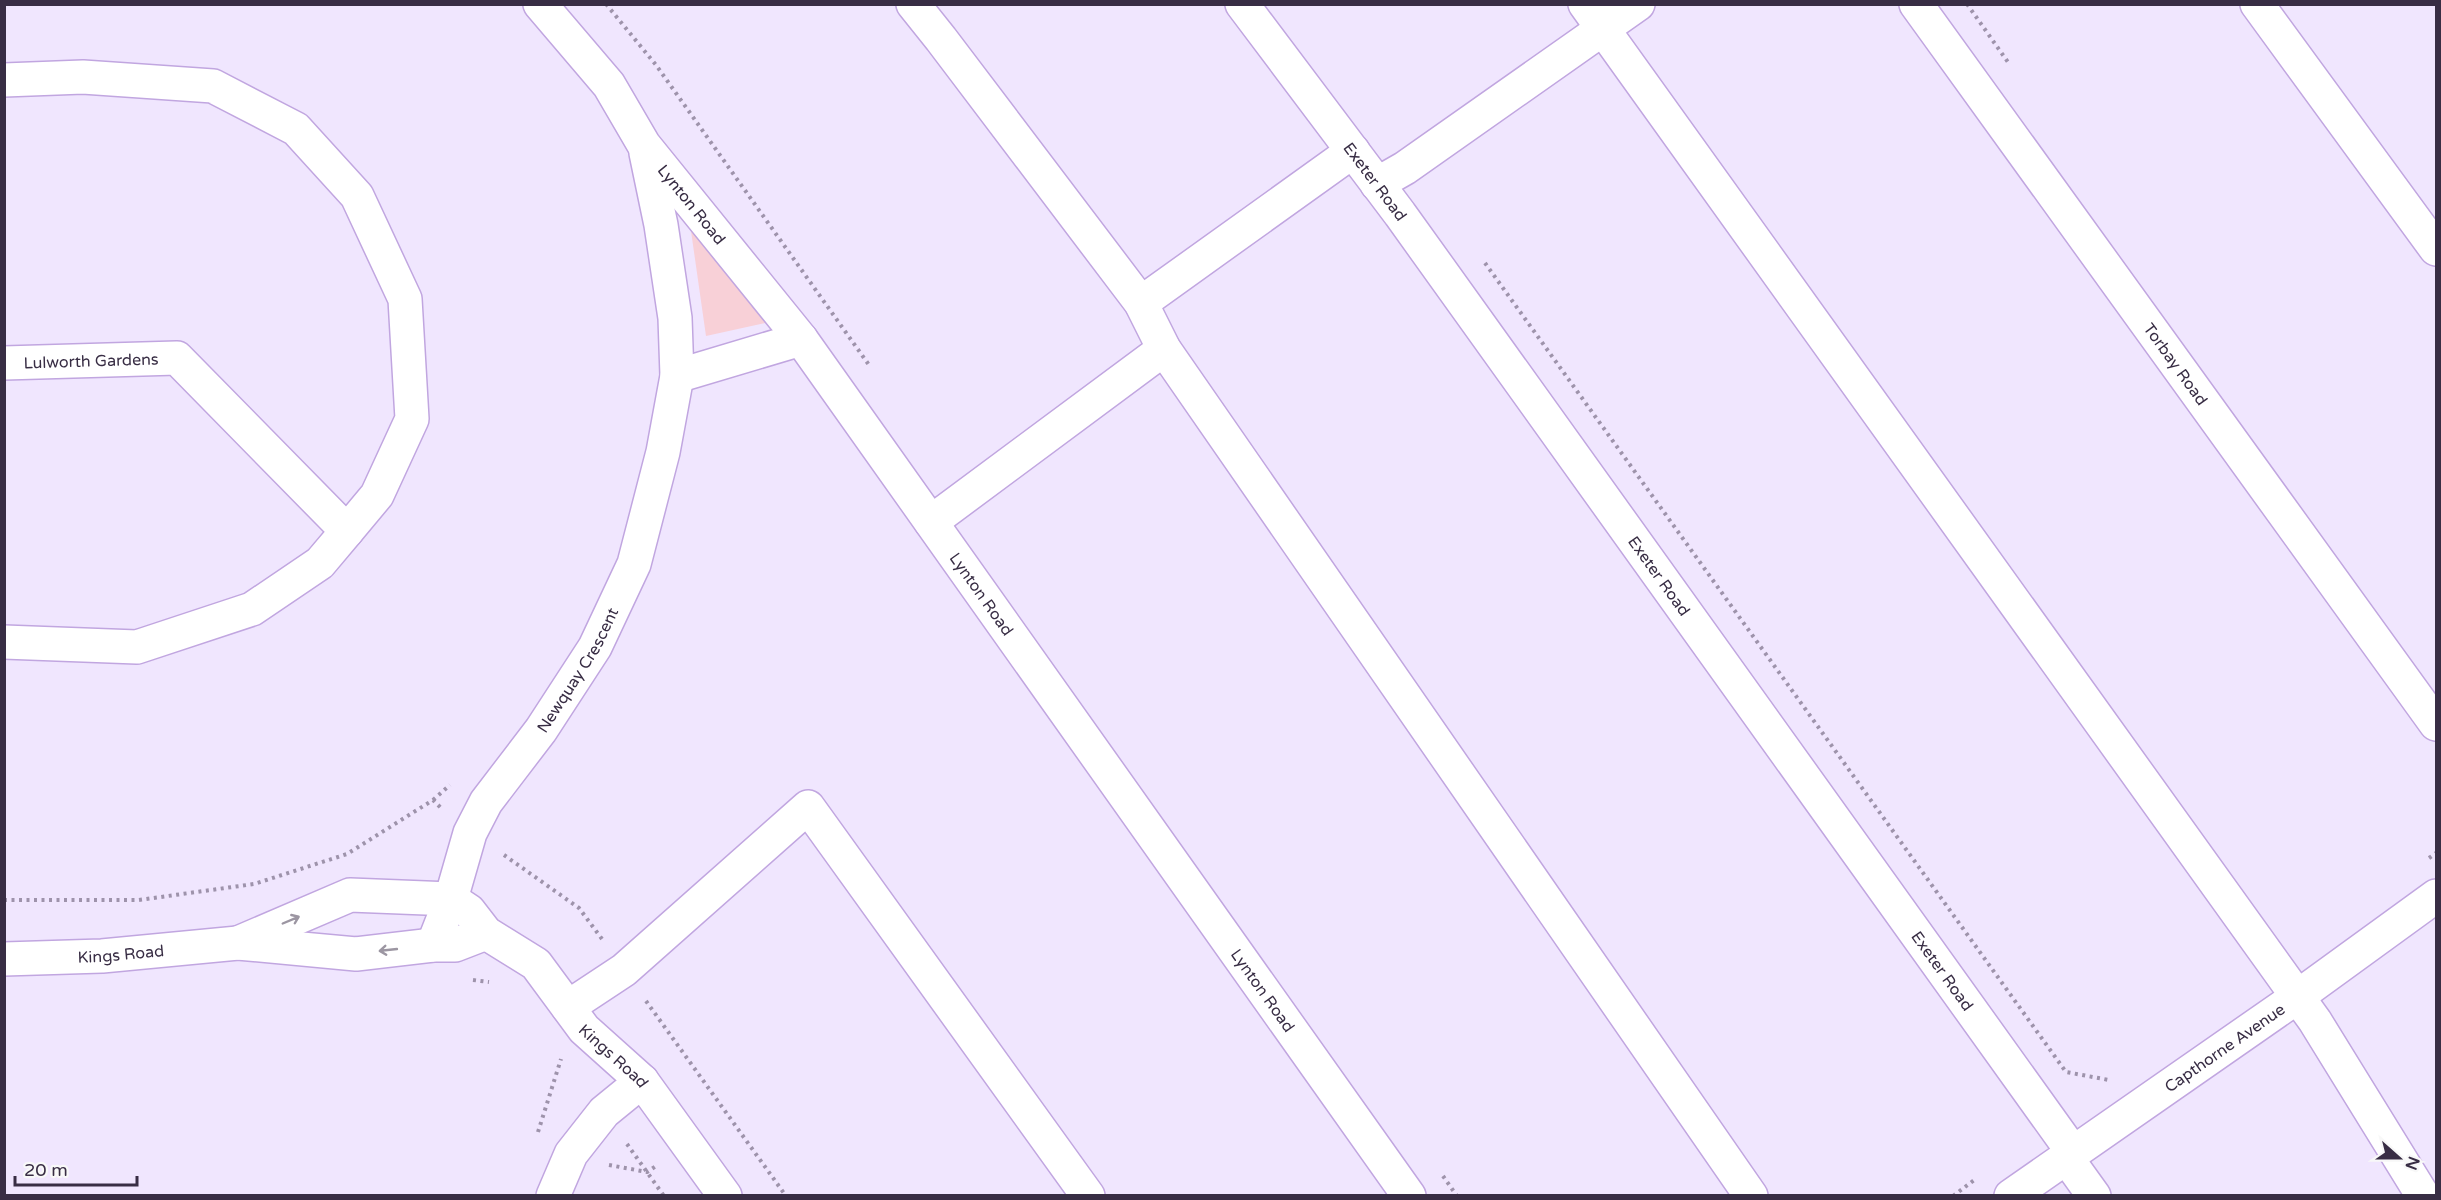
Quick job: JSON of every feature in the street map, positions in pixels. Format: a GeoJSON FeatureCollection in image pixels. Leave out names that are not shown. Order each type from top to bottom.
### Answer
{"type":"FeatureCollection","features":[{"type":"Feature","properties":{"kind":"street","name":"Lynton Road"},"geometry":{"type":"LineString","coordinates":[[540,4],[609,85],[644,145],[801,339],[1409,1196]]}},
{"type":"Feature","properties":{"kind":"street"},"geometry":{"type":"LineString","coordinates":[[913,4],[949,48],[1141,303],[1164,349],[1751,1196]]}},
{"type":"Feature","properties":{"kind":"street","name":"Exeter Road"},"geometry":{"type":"LineString","coordinates":[[1242,4],[1377,184],[2069,1154],[2094,1196]]}},
{"type":"Feature","properties":{"kind":"street"},"geometry":{"type":"LineString","coordinates":[[1377,184],[1405,168],[1594,17],[1638,4]]}},
{"type":"Feature","properties":{"kind":"street","name":"Torbay Road"},"geometry":{"type":"LineString","coordinates":[[1916,4],[2436,724]]}},
{"type":"Feature","properties":{"kind":"street"},"geometry":{"type":"LineString","coordinates":[[2257,4],[2436,249]]}},
{"type":"Feature","properties":{"kind":"street"},"geometry":{"type":"LineString","coordinates":[[1594,17],[2315,1021],[2423,1196]]}},
{"type":"Feature","properties":{"kind":"street"},"geometry":{"type":"LineString","coordinates":[[4,80],[84,77],[213,86],[296,129],[357,196],[405,298],[412,419],[376,495],[347,531],[320,563],[252,609],[137,647],[4,642]]}},
{"type":"Feature","properties":{"kind":"street","name":"Newquay Crescent"},"geometry":{"type":"LineString","coordinates":[[433,945],[451,899],[470,833],[486,802],[541,730],[595,646],[634,564],[663,452],[677,376],[673,306],[661,225],[644,145]]}},
{"type":"Feature","properties":{"kind":"street"},"geometry":{"type":"LineString","coordinates":[[1141,303],[1353,151]]}},
{"type":"Feature","properties":{"kind":"street"},"geometry":{"type":"LineString","coordinates":[[677,376],[801,339]]}},
{"type":"Feature","properties":{"kind":"street"},"geometry":{"type":"LineString","coordinates":[[931,522],[1164,349]]}},
{"type":"Feature","properties":{"kind":"street","name":"Lulworth Gardens"},"geometry":{"type":"LineString","coordinates":[[4,363],[177,358],[347,531]]}},
{"type":"Feature","properties":{"kind":"street"},"geometry":{"type":"LineString","coordinates":[[568,1007],[624,970],[808,807],[1088,1196]]}},
{"type":"Feature","properties":{"kind":"street","name":"Kings Road"},"geometry":{"type":"LineString","coordinates":[[237,943],[350,895],[451,899],[469,912],[486,933],[536,964],[584,1029],[642,1081],[725,1196]]}},
{"type":"Feature","properties":{"kind":"street","name":"Capthorne Avenue"},"geometry":{"type":"LineString","coordinates":[[2011,1196],[2297,998],[2436,896]]}},
{"type":"Feature","properties":{"kind":"street","name":"Kings Road"},"geometry":{"type":"LineString","coordinates":[[4,958],[102,956],[237,943],[356,954],[433,945],[455,945],[486,933]]}},
{"type":"Feature","properties":{"kind":"street"},"geometry":{"type":"LineString","coordinates":[[553,1196],[571,1154],[604,1112],[642,1081]]}},
{"type":"Feature","properties":{"kind":"path"},"geometry":{"type":"LineString","coordinates":[[1478,254],[1499,280],[2066,1072],[2108,1080],[2118,1077]]}},
{"type":"Feature","properties":{"kind":"path"},"geometry":{"type":"LineString","coordinates":[[433,800],[451,784]]}},
{"type":"Feature","properties":{"kind":"path"},"geometry":{"type":"LineString","coordinates":[[2427,860],[2436,853]]}},
{"type":"Feature","properties":{"kind":"path"},"geometry":{"type":"LineString","coordinates":[[471,980],[492,982]]}},
{"type":"Feature","properties":{"kind":"path"},"geometry":{"type":"LineString","coordinates":[[535,1141],[562,1053],[568,1061]]}},
{"type":"Feature","properties":{"kind":"path"},"geometry":{"type":"LineString","coordinates":[[604,1112],[664,1196]]}},
{"type":"Feature","properties":{"kind":"shaded area"},"geometry":{"type":"Polygon","coordinates":[[[696,214],[774,321],[706,336],[691,231],[696,214]]]}}]}
